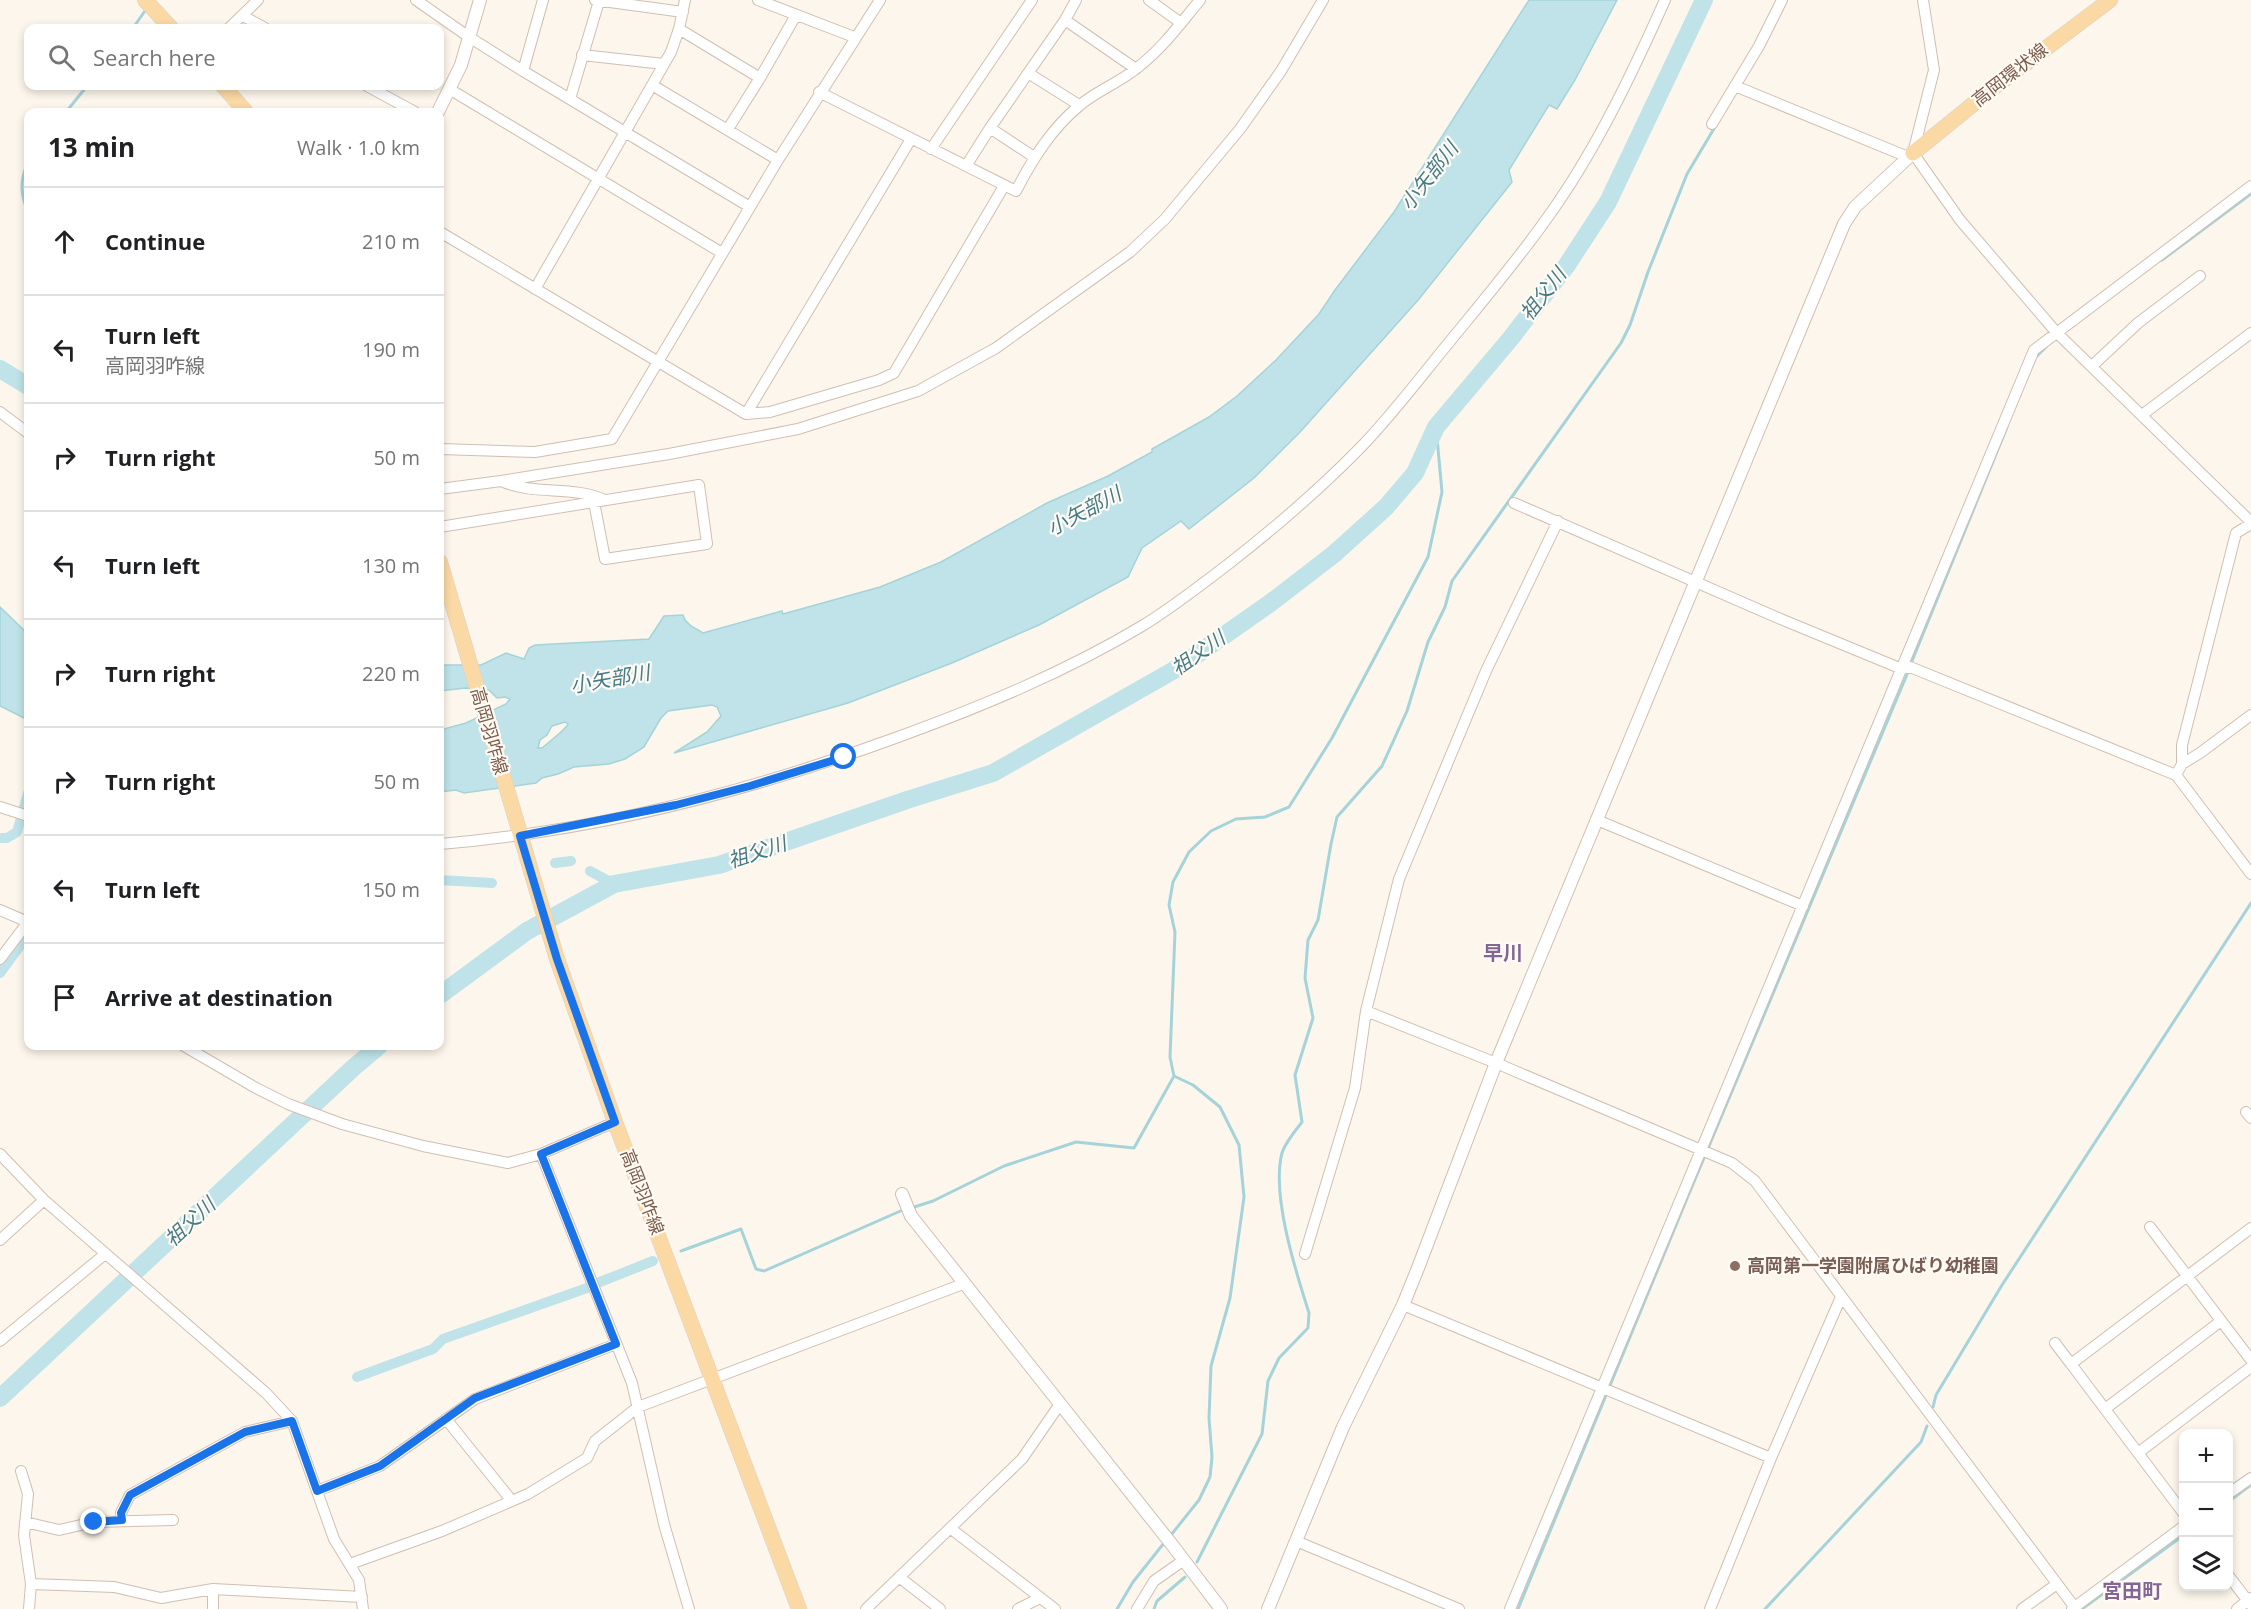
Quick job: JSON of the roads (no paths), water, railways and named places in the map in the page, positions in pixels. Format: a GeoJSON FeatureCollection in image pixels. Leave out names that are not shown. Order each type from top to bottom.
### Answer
{"type":"FeatureCollection","features":[{"type":"Feature","properties":{"kind":"main road"},"geometry":{"type":"LineString","coordinates":[[145,0],[167,24]]}},
{"type":"Feature","properties":{"kind":"main road","name":"高岡環状線"},"geometry":{"type":"LineString","coordinates":[[1911,155],[1993,88],[2110,0]]}},
{"type":"Feature","properties":{"kind":"main road"},"geometry":{"type":"LineString","coordinates":[[227,90],[242,108]]}},
{"type":"Feature","properties":{"kind":"main road","name":"高岡羽咋線"},"geometry":{"type":"LineString","coordinates":[[444,576],[557,959],[615,1122],[799,1609]]}},
{"type":"Feature","properties":{"kind":"street"},"geometry":{"type":"LineString","coordinates":[[234,24],[258,0]]}},
{"type":"Feature","properties":{"kind":"street"},"geometry":{"type":"LineString","coordinates":[[416,0],[523,71],[750,207]]}},
{"type":"Feature","properties":{"kind":"street"},"geometry":{"type":"LineString","coordinates":[[440,108],[451,90],[480,0]]}},
{"type":"Feature","properties":{"kind":"street"},"geometry":{"type":"LineString","coordinates":[[523,71],[543,0]]}},
{"type":"Feature","properties":{"kind":"street"},"geometry":{"type":"LineString","coordinates":[[570,99],[596,0],[683,12]]}},
{"type":"Feature","properties":{"kind":"street"},"geometry":{"type":"LineString","coordinates":[[535,289],[664,64],[679,29],[685,0]]}},
{"type":"Feature","properties":{"kind":"street"},"geometry":{"type":"LineString","coordinates":[[758,0],[854,37]]}},
{"type":"Feature","properties":{"kind":"street"},"geometry":{"type":"LineString","coordinates":[[444,449],[535,452],[612,439],[819,92],[880,0]]}},
{"type":"Feature","properties":{"kind":"street"},"geometry":{"type":"LineString","coordinates":[[931,149],[1032,0]]}},
{"type":"Feature","properties":{"kind":"street"},"geometry":{"type":"LineString","coordinates":[[966,166],[1065,20],[1076,0]]}},
{"type":"Feature","properties":{"kind":"street"},"geometry":{"type":"LineString","coordinates":[[1149,0],[1181,23]]}},
{"type":"Feature","properties":{"kind":"street"},"geometry":{"type":"LineString","coordinates":[[819,92],[1016,191],[1034,157],[1059,125],[1079,105],[1136,69],[1161,47],[1200,0]]}},
{"type":"Feature","properties":{"kind":"street"},"geometry":{"type":"LineString","coordinates":[[444,488],[712,446],[798,429],[918,391],[996,348],[1130,252],[1165,219],[1247,119],[1281,71],[1323,0]]}},
{"type":"Feature","properties":{"kind":"street"},"geometry":{"type":"LineString","coordinates":[[444,844],[520,836],[676,805],[750,786],[844,757],[1005,697],[1077,662],[1144,625],[1267,534],[1363,445],[1497,284],[1547,220],[1620,97],[1665,0]]}},
{"type":"Feature","properties":{"kind":"street"},"geometry":{"type":"LineString","coordinates":[[1712,124],[1737,87],[1782,0]]}},
{"type":"Feature","properties":{"kind":"street"},"geometry":{"type":"LineString","coordinates":[[1268,1609],[1343,1427],[1403,1305],[1496,1063],[1844,224],[1855,207],[1911,155],[1934,70],[1923,0]]}},
{"type":"Feature","properties":{"kind":"street"},"geometry":{"type":"LineString","coordinates":[[728,129],[796,15]]}},
{"type":"Feature","properties":{"kind":"street"},"geometry":{"type":"LineString","coordinates":[[243,16],[258,24]]}},
{"type":"Feature","properties":{"kind":"street"},"geometry":{"type":"LineString","coordinates":[[1065,20],[1136,69]]}},
{"type":"Feature","properties":{"kind":"street"},"geometry":{"type":"LineString","coordinates":[[679,29],[760,78]]}},
{"type":"Feature","properties":{"kind":"street"},"geometry":{"type":"LineString","coordinates":[[582,55],[664,64]]}},
{"type":"Feature","properties":{"kind":"street"},"geometry":{"type":"LineString","coordinates":[[1028,73],[1079,105]]}},
{"type":"Feature","properties":{"kind":"street"},"geometry":{"type":"LineString","coordinates":[[652,85],[778,160]]}},
{"type":"Feature","properties":{"kind":"street"},"geometry":{"type":"LineString","coordinates":[[1737,87],[1911,155],[1959,220],[2057,333],[2251,523],[2236,533],[2182,745],[2182,764],[2176,775]]}},
{"type":"Feature","properties":{"kind":"street"},"geometry":{"type":"LineString","coordinates":[[374,90],[408,108]]}},
{"type":"Feature","properties":{"kind":"street"},"geometry":{"type":"LineString","coordinates":[[451,90],[722,253]]}},
{"type":"Feature","properties":{"kind":"street"},"geometry":{"type":"LineString","coordinates":[[990,128],[1034,157]]}},
{"type":"Feature","properties":{"kind":"street"},"geometry":{"type":"LineString","coordinates":[[746,414],[911,139]]}},
{"type":"Feature","properties":{"kind":"street"},"geometry":{"type":"LineString","coordinates":[[444,234],[746,414],[770,412],[879,380],[894,373],[1004,186]]}},
{"type":"Feature","properties":{"kind":"street"},"geometry":{"type":"LineString","coordinates":[[1510,1609],[1607,1390],[1707,1152],[1803,906],[1906,668],[2034,350],[2251,186]]}},
{"type":"Feature","properties":{"kind":"street"},"geometry":{"type":"LineString","coordinates":[[2092,366],[2138,323],[2200,276]]}},
{"type":"Feature","properties":{"kind":"street"},"geometry":{"type":"LineString","coordinates":[[2142,415],[2251,333]]}},
{"type":"Feature","properties":{"kind":"street"},"geometry":{"type":"LineString","coordinates":[[0,412],[24,430]]}},
{"type":"Feature","properties":{"kind":"street"},"geometry":{"type":"LineString","coordinates":[[501,481],[516,488],[589,493],[606,500]]}},
{"type":"Feature","properties":{"kind":"street"},"geometry":{"type":"LineString","coordinates":[[444,526],[606,500],[699,486],[707,544],[606,559],[594,502]]}},
{"type":"Feature","properties":{"kind":"street"},"geometry":{"type":"LineString","coordinates":[[1514,503],[1783,620],[1906,668],[1923,672],[2176,775],[2251,874]]}},
{"type":"Feature","properties":{"kind":"street"},"geometry":{"type":"LineString","coordinates":[[1305,1254],[1354,1088],[1366,1011],[1398,879],[1481,680],[1557,522]]}},
{"type":"Feature","properties":{"kind":"street"},"geometry":{"type":"LineString","coordinates":[[2182,764],[2251,715]]}},
{"type":"Feature","properties":{"kind":"street"},"geometry":{"type":"LineString","coordinates":[[0,807],[24,815]]}},
{"type":"Feature","properties":{"kind":"street"},"geometry":{"type":"LineString","coordinates":[[1597,820],[1803,906]]}},
{"type":"Feature","properties":{"kind":"street"},"geometry":{"type":"LineString","coordinates":[[0,910],[24,920]]}},
{"type":"Feature","properties":{"kind":"street"},"geometry":{"type":"LineString","coordinates":[[0,959],[24,927]]}},
{"type":"Feature","properties":{"kind":"street"},"geometry":{"type":"LineString","coordinates":[[1366,1011],[1707,1152],[1732,1163],[1755,1181],[2074,1608],[2179,1530]]}},
{"type":"Feature","properties":{"kind":"street"},"geometry":{"type":"LineString","coordinates":[[191,1050],[288,1104],[342,1124],[423,1146],[508,1163],[541,1154],[615,1122]]}},
{"type":"Feature","properties":{"kind":"street"},"geometry":{"type":"LineString","coordinates":[[541,1154],[632,1383],[664,1524],[689,1609]]}},
{"type":"Feature","properties":{"kind":"street"},"geometry":{"type":"LineString","coordinates":[[0,1155],[44,1200],[266,1393],[292,1421],[334,1539],[359,1580],[363,1603],[213,1589],[161,1598],[114,1587],[32,1584]]}},
{"type":"Feature","properties":{"kind":"street"},"geometry":{"type":"LineString","coordinates":[[0,1240],[44,1200]]}},
{"type":"Feature","properties":{"kind":"street"},"geometry":{"type":"LineString","coordinates":[[906,1205],[963,1284],[1221,1609]]}},
{"type":"Feature","properties":{"kind":"street"},"geometry":{"type":"LineString","coordinates":[[2150,1227],[2251,1360]]}},
{"type":"Feature","properties":{"kind":"street"},"geometry":{"type":"LineString","coordinates":[[2071,1364],[2251,1228]]}},
{"type":"Feature","properties":{"kind":"street"},"geometry":{"type":"LineString","coordinates":[[0,1341],[105,1254]]}},
{"type":"Feature","properties":{"kind":"street"},"geometry":{"type":"LineString","coordinates":[[350,1564],[442,1531],[528,1494],[586,1458],[595,1441],[638,1407],[963,1284]]}},
{"type":"Feature","properties":{"kind":"street"},"geometry":{"type":"LineString","coordinates":[[1710,1609],[1841,1296]]}},
{"type":"Feature","properties":{"kind":"street"},"geometry":{"type":"LineString","coordinates":[[1403,1305],[1772,1458]]}},
{"type":"Feature","properties":{"kind":"street"},"geometry":{"type":"LineString","coordinates":[[2105,1409],[2221,1321]]}},
{"type":"Feature","properties":{"kind":"street"},"geometry":{"type":"LineString","coordinates":[[2055,1343],[2179,1507]]}},
{"type":"Feature","properties":{"kind":"street"},"geometry":{"type":"LineString","coordinates":[[317,1491],[380,1466],[475,1398],[616,1344]]}},
{"type":"Feature","properties":{"kind":"street"},"geometry":{"type":"LineString","coordinates":[[2138,1453],[2251,1367]]}},
{"type":"Feature","properties":{"kind":"street"},"geometry":{"type":"LineString","coordinates":[[866,1609],[1022,1459],[1060,1404]]}},
{"type":"Feature","properties":{"kind":"street"},"geometry":{"type":"LineString","coordinates":[[447,1419],[512,1501]]}},
{"type":"Feature","properties":{"kind":"street"},"geometry":{"type":"LineString","coordinates":[[122,1520],[121,1513],[130,1495],[245,1432],[292,1421]]}},
{"type":"Feature","properties":{"kind":"street"},"geometry":{"type":"LineString","coordinates":[[21,1471],[28,1494],[24,1535],[32,1584],[29,1609]]}},
{"type":"Feature","properties":{"kind":"street"},"geometry":{"type":"LineString","coordinates":[[2233,1491],[2251,1478]]}},
{"type":"Feature","properties":{"kind":"street"},"geometry":{"type":"LineString","coordinates":[[25,1522],[59,1530],[94,1522],[173,1520]]}},
{"type":"Feature","properties":{"kind":"street"},"geometry":{"type":"LineString","coordinates":[[950,1528],[1055,1609]]}},
{"type":"Feature","properties":{"kind":"street"},"geometry":{"type":"LineString","coordinates":[[1296,1541],[1458,1609]]}},
{"type":"Feature","properties":{"kind":"street"},"geometry":{"type":"LineString","coordinates":[[1137,1609],[1154,1581],[1184,1560]]}},
{"type":"Feature","properties":{"kind":"street"},"geometry":{"type":"LineString","coordinates":[[899,1577],[940,1609]]}},
{"type":"Feature","properties":{"kind":"street"},"geometry":{"type":"LineString","coordinates":[[2233,1580],[2250,1601],[2237,1609]]}},
{"type":"Feature","properties":{"kind":"street"},"geometry":{"type":"LineString","coordinates":[[2022,1609],[2057,1584]]}},
{"type":"Feature","properties":{"kind":"street"},"geometry":{"type":"LineString","coordinates":[[213,1589],[213,1609]]}},
{"type":"Feature","properties":{"kind":"street"},"geometry":{"type":"LineString","coordinates":[[1018,1609],[1040,1598]]}},
{"type":"Feature","properties":{"kind":"water","name":"小矢部川"},"geometry":{"type":"Polygon","coordinates":[[[1529,0],[1617,0],[1557,109],[1549,105],[1509,170],[1512,182],[1419,299],[1301,431],[1254,478],[1189,529],[1181,521],[1142,548],[1128,577],[1039,625],[952,663],[848,703],[674,753],[707,732],[721,716],[717,707],[712,705],[668,711],[661,718],[644,747],[625,759],[609,764],[574,767],[542,778],[536,783],[464,793],[456,790],[444,792],[444,729],[466,723],[506,704],[510,699],[497,698],[489,690],[466,688],[444,691],[444,665],[481,665],[506,653],[524,659],[529,648],[535,645],[649,639],[664,616],[683,615],[691,626],[703,633],[880,587],[941,562],[1047,503],[1108,476],[1209,417],[1237,396],[1276,360],[1319,314],[1394,212],[1529,0]],[[565,722],[552,726],[547,735],[540,740],[538,748],[542,748],[568,724],[565,722]]]}},
{"type":"Feature","properties":{"kind":"water"},"geometry":{"type":"Polygon","coordinates":[[[0,607],[24,630],[24,718],[0,706],[0,607]]]}},
{"type":"Feature","properties":{"kind":"waterway","name":"祖父川"},"geometry":{"type":"LineString","coordinates":[[444,992],[527,931],[614,884],[719,865],[993,773],[1176,669],[1269,604],[1334,554],[1386,507],[1415,473],[1436,427],[1511,338],[1567,265],[1608,202],[1704,0]]}},
{"type":"Feature","properties":{"kind":"waterway"},"geometry":{"type":"LineString","coordinates":[[136,24],[147,8]]}},
{"type":"Feature","properties":{"kind":"waterway"},"geometry":{"type":"LineString","coordinates":[[69,108],[84,90]]}},
{"type":"Feature","properties":{"kind":"waterway"},"geometry":{"type":"LineString","coordinates":[[1197,1562],[1262,1434],[1268,1381],[1279,1358],[1308,1328],[1309,1313],[1286,1233],[1279,1170],[1283,1149],[1302,1122],[1295,1075],[1313,1018],[1305,978],[1308,940],[1318,920],[1337,817],[1382,766],[1407,711],[1428,642],[1445,607],[1452,581],[1621,343],[1630,325],[1648,272],[1687,174],[1715,127]]}},
{"type":"Feature","properties":{"kind":"waterway"},"geometry":{"type":"LineString","coordinates":[[24,175],[22,187],[24,199]]}},
{"type":"Feature","properties":{"kind":"waterway"},"geometry":{"type":"LineString","coordinates":[[2162,260],[2251,194]]}},
{"type":"Feature","properties":{"kind":"waterway"},"geometry":{"type":"LineString","coordinates":[[2036,357],[2046,347]]}},
{"type":"Feature","properties":{"kind":"waterway"},"geometry":{"type":"LineString","coordinates":[[0,369],[24,384]]}},
{"type":"Feature","properties":{"kind":"waterway"},"geometry":{"type":"LineString","coordinates":[[911,1208],[933,1201],[1004,1166],[1076,1142],[1134,1148],[1174,1076],[1170,1057],[1175,932],[1169,905],[1173,882],[1189,852],[1211,831],[1236,819],[1265,817],[1289,807],[1332,738],[1428,557],[1442,492],[1436,427]]}},
{"type":"Feature","properties":{"kind":"waterway"},"geometry":{"type":"LineString","coordinates":[[1910,666],[2007,427]]}},
{"type":"Feature","properties":{"kind":"waterway"},"geometry":{"type":"LineString","coordinates":[[1518,1609],[1908,672]]}},
{"type":"Feature","properties":{"kind":"waterway"},"geometry":{"type":"LineString","coordinates":[[0,838],[7,838],[17,832],[24,807]]}},
{"type":"Feature","properties":{"kind":"waterway"},"geometry":{"type":"LineString","coordinates":[[555,863],[571,861]]}},
{"type":"Feature","properties":{"kind":"waterway"},"geometry":{"type":"LineString","coordinates":[[590,871],[614,884]]}},
{"type":"Feature","properties":{"kind":"waterway"},"geometry":{"type":"LineString","coordinates":[[444,880],[492,883]]}},
{"type":"Feature","properties":{"kind":"waterway"},"geometry":{"type":"LineString","coordinates":[[1933,1407],[1936,1395],[2002,1285],[2251,903]]}},
{"type":"Feature","properties":{"kind":"waterway"},"geometry":{"type":"LineString","coordinates":[[0,973],[24,940]]}},
{"type":"Feature","properties":{"kind":"waterway","name":"祖父川"},"geometry":{"type":"LineString","coordinates":[[0,1398],[374,1050]]}},
{"type":"Feature","properties":{"kind":"waterway"},"geometry":{"type":"LineString","coordinates":[[1171,1535],[1199,1500],[1210,1477],[1212,1457],[1209,1418],[1211,1366],[1230,1298],[1244,1197],[1239,1145],[1220,1107],[1193,1085],[1174,1076]]}},
{"type":"Feature","properties":{"kind":"waterway"},"geometry":{"type":"LineString","coordinates":[[681,1251],[741,1229],[756,1269],[764,1271],[905,1209]]}},
{"type":"Feature","properties":{"kind":"waterway"},"geometry":{"type":"LineString","coordinates":[[600,1282],[653,1261]]}},
{"type":"Feature","properties":{"kind":"waterway"},"geometry":{"type":"LineString","coordinates":[[357,1377],[433,1349],[443,1339],[587,1288]]}},
{"type":"Feature","properties":{"kind":"waterway"},"geometry":{"type":"LineString","coordinates":[[1765,1609],[1921,1442],[1927,1426]]}},
{"type":"Feature","properties":{"kind":"waterway"},"geometry":{"type":"LineString","coordinates":[[2233,1498],[2251,1485]]}},
{"type":"Feature","properties":{"kind":"waterway"},"geometry":{"type":"LineString","coordinates":[[2082,1609],[2181,1537]]}},
{"type":"Feature","properties":{"kind":"waterway"},"geometry":{"type":"LineString","coordinates":[[1117,1609],[1133,1582],[1164,1543]]}},
{"type":"Feature","properties":{"kind":"waterway"},"geometry":{"type":"LineString","coordinates":[[1154,1609],[1157,1601],[1185,1577]]}},
{"type":"Feature","properties":{"kind":"place","name":"高岡第一学園附属ひばり幼稚園"},"geometry":{"type":"Point","coordinates":[1735,1266]}},
{"type":"Feature","properties":{"kind":"district","name":"早川"},"geometry":{"type":"Point","coordinates":[1503,953]}},
{"type":"Feature","properties":{"kind":"district","name":"宮田町"},"geometry":{"type":"Point","coordinates":[2132,1591]}}]}
